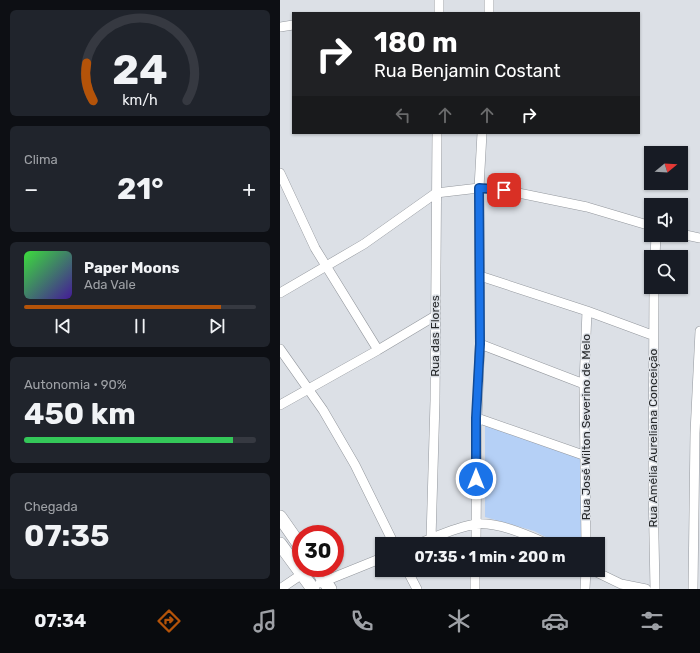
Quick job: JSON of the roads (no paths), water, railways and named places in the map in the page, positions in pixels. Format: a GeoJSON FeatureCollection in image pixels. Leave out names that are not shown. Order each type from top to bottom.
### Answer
{"type":"FeatureCollection","features":[{"type":"Feature","properties":{"kind":"main road"},"geometry":{"type":"LineString","coordinates":[[280,516],[292,534]]}},
{"type":"Feature","properties":{"kind":"main road"},"geometry":{"type":"LineString","coordinates":[[280,544],[292,556]]}},
{"type":"Feature","properties":{"kind":"main road"},"geometry":{"type":"LineString","coordinates":[[308,577],[312,588]]}},
{"type":"Feature","properties":{"kind":"street"},"geometry":{"type":"LineString","coordinates":[[439,0],[439,12]]}},
{"type":"Feature","properties":{"kind":"street"},"geometry":{"type":"LineString","coordinates":[[489,12],[490,0]]}},
{"type":"Feature","properties":{"kind":"street"},"geometry":{"type":"LineString","coordinates":[[280,27],[292,25]]}},
{"type":"Feature","properties":{"kind":"street","name":"Rua das Flores"},"geometry":{"type":"LineString","coordinates":[[431,537],[435,401],[437,134]]}},
{"type":"Feature","properties":{"kind":"street"},"geometry":{"type":"LineString","coordinates":[[476,537],[476,418],[480,344],[479,188],[482,134]]}},
{"type":"Feature","properties":{"kind":"street"},"geometry":{"type":"LineString","coordinates":[[280,173],[307,233],[378,350]]}},
{"type":"Feature","properties":{"kind":"street"},"geometry":{"type":"LineString","coordinates":[[280,293],[364,244],[436,193],[479,188],[533,196],[587,208],[644,224]]}},
{"type":"Feature","properties":{"kind":"street"},"geometry":{"type":"LineString","coordinates":[[688,235],[700,238]]}},
{"type":"Feature","properties":{"kind":"street"},"geometry":{"type":"LineString","coordinates":[[480,276],[587,310],[652,335]]}},
{"type":"Feature","properties":{"kind":"street","name":"Rua Amélia Aureliana Conceição"},"geometry":{"type":"LineString","coordinates":[[654,294],[652,335],[655,589]]}},
{"type":"Feature","properties":{"kind":"street","name":"Rua José Wilton Severino de Melo"},"geometry":{"type":"LineString","coordinates":[[586,537],[584,384],[587,310]]}},
{"type":"Feature","properties":{"kind":"street"},"geometry":{"type":"LineString","coordinates":[[280,405],[435,316]]}},
{"type":"Feature","properties":{"kind":"street"},"geometry":{"type":"LineString","coordinates":[[693,589],[695,433],[700,332]]}},
{"type":"Feature","properties":{"kind":"street"},"geometry":{"type":"LineString","coordinates":[[480,344],[584,384]]}},
{"type":"Feature","properties":{"kind":"street"},"geometry":{"type":"LineString","coordinates":[[280,349],[324,410],[355,465],[391,537]]}},
{"type":"Feature","properties":{"kind":"street"},"geometry":{"type":"LineString","coordinates":[[476,418],[586,456]]}},
{"type":"Feature","properties":{"kind":"street"},"geometry":{"type":"LineString","coordinates":[[436,537],[458,528],[476,524],[498,527],[527,537]]}},
{"type":"Feature","properties":{"kind":"street"},"geometry":{"type":"LineString","coordinates":[[312,588],[327,585],[375,561]]}},
{"type":"Feature","properties":{"kind":"street"},"geometry":{"type":"LineString","coordinates":[[605,576],[621,584],[646,589]]}},
{"type":"Feature","properties":{"kind":"street"},"geometry":{"type":"LineString","coordinates":[[280,589],[297,577]]}},
{"type":"Feature","properties":{"kind":"street"},"geometry":{"type":"LineString","coordinates":[[411,577],[417,589]]}},
{"type":"Feature","properties":{"kind":"street"},"geometry":{"type":"LineString","coordinates":[[475,589],[476,577]]}},
{"type":"Feature","properties":{"kind":"street"},"geometry":{"type":"LineString","coordinates":[[585,589],[586,577]]}}]}
